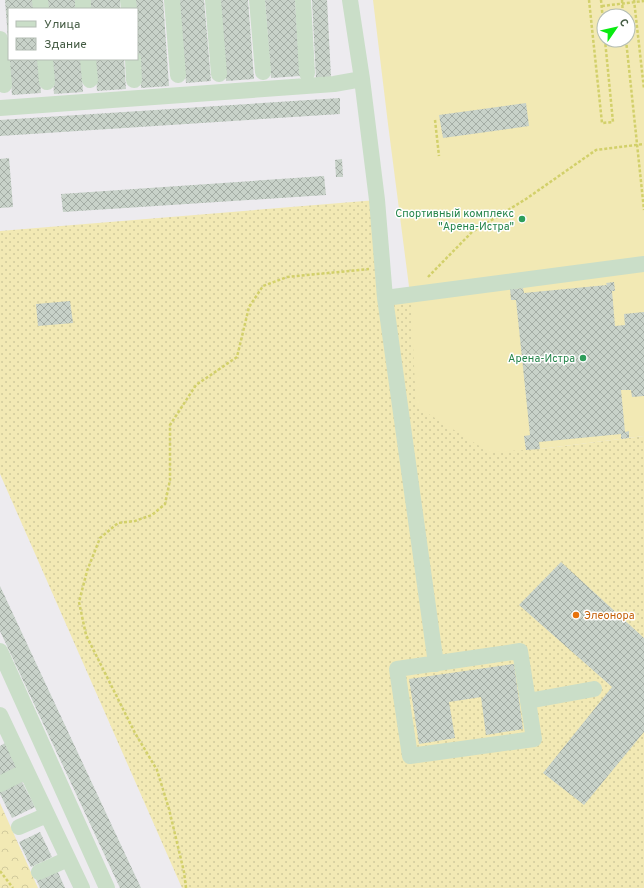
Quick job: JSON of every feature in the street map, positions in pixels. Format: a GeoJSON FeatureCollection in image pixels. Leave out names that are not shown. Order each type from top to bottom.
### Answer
{"type":"FeatureCollection","features":[{"type":"Feature","properties":{"kind":"lane"},"geometry":{"type":"LineString","coordinates":[[172,0],[178,75]]}},
{"type":"Feature","properties":{"kind":"lane"},"geometry":{"type":"LineString","coordinates":[[213,0],[219,74]]}},
{"type":"Feature","properties":{"kind":"lane"},"geometry":{"type":"LineString","coordinates":[[257,0],[263,72]]}},
{"type":"Feature","properties":{"kind":"lane"},"geometry":{"type":"LineString","coordinates":[[303,0],[308,73]]}},
{"type":"Feature","properties":{"kind":"lane"},"geometry":{"type":"LineString","coordinates":[[350,0],[362,79],[377,200],[385,298],[436,664]]}},
{"type":"Feature","properties":{"kind":"lane"},"geometry":{"type":"LineString","coordinates":[[0,39],[4,85]]}},
{"type":"Feature","properties":{"kind":"lane"},"geometry":{"type":"LineString","coordinates":[[45,60],[46,82]]}},
{"type":"Feature","properties":{"kind":"lane"},"geometry":{"type":"LineString","coordinates":[[88,60],[90,80]]}},
{"type":"Feature","properties":{"kind":"lane"},"geometry":{"type":"LineString","coordinates":[[133,60],[134,80]]}},
{"type":"Feature","properties":{"kind":"lane"},"geometry":{"type":"LineString","coordinates":[[0,108],[334,84],[362,79]]}},
{"type":"Feature","properties":{"kind":"lane"},"geometry":{"type":"LineString","coordinates":[[385,298],[644,264]]}},
{"type":"Feature","properties":{"kind":"lane"},"geometry":{"type":"LineString","coordinates":[[0,651],[107,888]]}},
{"type":"Feature","properties":{"kind":"lane"},"geometry":{"type":"LineString","coordinates":[[520,651],[534,738],[410,756],[397,669],[436,664],[520,651]]}},
{"type":"Feature","properties":{"kind":"lane"},"geometry":{"type":"LineString","coordinates":[[528,701],[594,689]]}},
{"type":"Feature","properties":{"kind":"lane"},"geometry":{"type":"LineString","coordinates":[[0,715],[5,738],[26,770],[82,888]]}},
{"type":"Feature","properties":{"kind":"lane"},"geometry":{"type":"LineString","coordinates":[[0,784],[26,770]]}},
{"type":"Feature","properties":{"kind":"lane"},"geometry":{"type":"LineString","coordinates":[[19,827],[48,815]]}},
{"type":"Feature","properties":{"kind":"lane"},"geometry":{"type":"LineString","coordinates":[[39,872],[68,859]]}},
{"type":"Feature","properties":{"kind":"path"},"geometry":{"type":"LineString","coordinates":[[589,0],[602,123],[613,122],[606,48]]}},
{"type":"Feature","properties":{"kind":"path"},"geometry":{"type":"LineString","coordinates":[[601,0],[602,6],[622,2],[644,1]]}},
{"type":"Feature","properties":{"kind":"path"},"geometry":{"type":"LineString","coordinates":[[635,1],[644,89]]}},
{"type":"Feature","properties":{"kind":"path"},"geometry":{"type":"LineString","coordinates":[[627,48],[644,210]]}},
{"type":"Feature","properties":{"kind":"path"},"geometry":{"type":"LineString","coordinates":[[435,120],[439,156]]}},
{"type":"Feature","properties":{"kind":"path"},"geometry":{"type":"LineString","coordinates":[[427,278],[472,232],[526,199],[596,150],[644,144]]}},
{"type":"Feature","properties":{"kind":"path"},"geometry":{"type":"LineString","coordinates":[[186,888],[184,872],[169,809],[157,770],[135,733],[86,636],[79,602],[86,572],[100,538],[118,522],[135,521],[152,515],[165,504],[170,480],[170,425],[196,385],[237,356],[250,307],[263,286],[287,277],[382,268]]}},
{"type":"Feature","properties":{"kind":"path"},"geometry":{"type":"LineString","coordinates":[[0,871],[13,888]]}},
{"type":"Feature","properties":{"kind":"green space","name":"Спортивный комплекс \"Арена-Истра\""},"geometry":{"type":"Polygon","coordinates":[[[373,0],[644,0],[644,436],[540,449],[489,452],[416,406],[411,302],[373,0]]]}},
{"type":"Feature","properties":{"kind":"green space"},"geometry":{"type":"Polygon","coordinates":[[[377,200],[390,303],[411,302],[540,449],[644,436],[644,888],[182,888],[0,474],[0,231],[377,200]]]}},
{"type":"Feature","properties":{"kind":"green space"},"geometry":{"type":"Polygon","coordinates":[[[0,803],[38,888],[0,888],[0,803]]]}},
{"type":"Feature","properties":{"kind":"building"},"geometry":{"type":"Polygon","coordinates":[[[5,0],[33,0],[34,8],[8,8],[8,39],[5,0]]]}},
{"type":"Feature","properties":{"kind":"building"},"geometry":{"type":"Polygon","coordinates":[[[47,0],[76,0],[77,8],[48,8],[47,0]]]}},
{"type":"Feature","properties":{"kind":"building"},"geometry":{"type":"Polygon","coordinates":[[[90,0],[120,0],[120,8],[91,8],[90,0]]]}},
{"type":"Feature","properties":{"kind":"building"},"geometry":{"type":"Polygon","coordinates":[[[134,0],[163,0],[169,86],[141,88],[138,46],[138,8],[135,8],[134,0]]]}},
{"type":"Feature","properties":{"kind":"building"},"geometry":{"type":"Polygon","coordinates":[[[179,0],[204,0],[211,81],[186,83],[179,0]]]}},
{"type":"Feature","properties":{"kind":"building"},"geometry":{"type":"Polygon","coordinates":[[[220,0],[248,0],[254,79],[226,81],[220,0]]]}},
{"type":"Feature","properties":{"kind":"building"},"geometry":{"type":"Polygon","coordinates":[[[265,0],[295,0],[300,76],[271,78],[265,0]]]}},
{"type":"Feature","properties":{"kind":"building"},"geometry":{"type":"Polygon","coordinates":[[[312,0],[327,0],[331,77],[316,78],[312,0]]]}},
{"type":"Feature","properties":{"kind":"building"},"geometry":{"type":"Polygon","coordinates":[[[9,60],[38,60],[41,93],[12,95],[9,60]]]}},
{"type":"Feature","properties":{"kind":"building"},"geometry":{"type":"Polygon","coordinates":[[[51,60],[81,60],[83,92],[54,94],[51,60]]]}},
{"type":"Feature","properties":{"kind":"building"},"geometry":{"type":"Polygon","coordinates":[[[95,60],[124,60],[126,89],[97,91],[95,60]]]}},
{"type":"Feature","properties":{"kind":"building"},"geometry":{"type":"Polygon","coordinates":[[[340,98],[340,114],[0,136],[0,120],[340,98]]]}},
{"type":"Feature","properties":{"kind":"building"},"geometry":{"type":"Polygon","coordinates":[[[526,103],[529,126],[443,138],[439,115],[526,103]]]}},
{"type":"Feature","properties":{"kind":"building"},"geometry":{"type":"Polygon","coordinates":[[[9,158],[13,207],[0,208],[0,159],[9,158]]]}},
{"type":"Feature","properties":{"kind":"building"},"geometry":{"type":"Polygon","coordinates":[[[342,159],[343,177],[336,177],[335,160],[342,159]]]}},
{"type":"Feature","properties":{"kind":"building"},"geometry":{"type":"Polygon","coordinates":[[[324,176],[326,195],[63,212],[61,194],[324,176]]]}},
{"type":"Feature","properties":{"kind":"building","name":"Арена-Истра"},"geometry":{"type":"Polygon","coordinates":[[[614,282],[615,291],[612,291],[615,326],[625,325],[624,314],[644,312],[644,396],[632,397],[631,390],[621,390],[625,432],[629,431],[629,438],[621,439],[621,434],[539,442],[540,449],[526,450],[524,436],[530,435],[516,300],[511,300],[510,289],[523,288],[524,293],[607,285],[606,283],[614,282]]]}},
{"type":"Feature","properties":{"kind":"building"},"geometry":{"type":"Polygon","coordinates":[[[70,301],[73,323],[38,326],[36,304],[70,301]]]}},
{"type":"Feature","properties":{"kind":"building"},"geometry":{"type":"Polygon","coordinates":[[[561,562],[644,638],[644,732],[584,805],[543,773],[612,687],[519,605],[561,562]]]}},
{"type":"Feature","properties":{"kind":"building"},"geometry":{"type":"Polygon","coordinates":[[[0,586],[141,888],[120,888],[0,631],[0,586]]]}},
{"type":"Feature","properties":{"kind":"building"},"geometry":{"type":"Polygon","coordinates":[[[514,664],[523,729],[486,735],[481,697],[449,702],[455,738],[419,744],[409,679],[514,664]]]}},
{"type":"Feature","properties":{"kind":"building"},"geometry":{"type":"Polygon","coordinates":[[[5,743],[19,768],[0,778],[0,746],[5,743]]]}},
{"type":"Feature","properties":{"kind":"building"},"geometry":{"type":"Polygon","coordinates":[[[21,780],[35,807],[12,818],[0,794],[0,791],[21,780]]]}},
{"type":"Feature","properties":{"kind":"building"},"geometry":{"type":"Polygon","coordinates":[[[40,832],[52,857],[31,867],[19,842],[40,832]]]}},
{"type":"Feature","properties":{"kind":"building"},"geometry":{"type":"Polygon","coordinates":[[[57,870],[65,888],[40,888],[36,879],[57,870]]]}},
{"type":"Feature","properties":{"kind":"place","name":"Спортивный комплекс \"Арена-Истра\""},"geometry":{"type":"Point","coordinates":[522,219]}},
{"type":"Feature","properties":{"kind":"place","name":"Арена-Истра"},"geometry":{"type":"Point","coordinates":[583,358]}},
{"type":"Feature","properties":{"kind":"place","name":"Элеонора"},"geometry":{"type":"Point","coordinates":[576,615]}}]}
